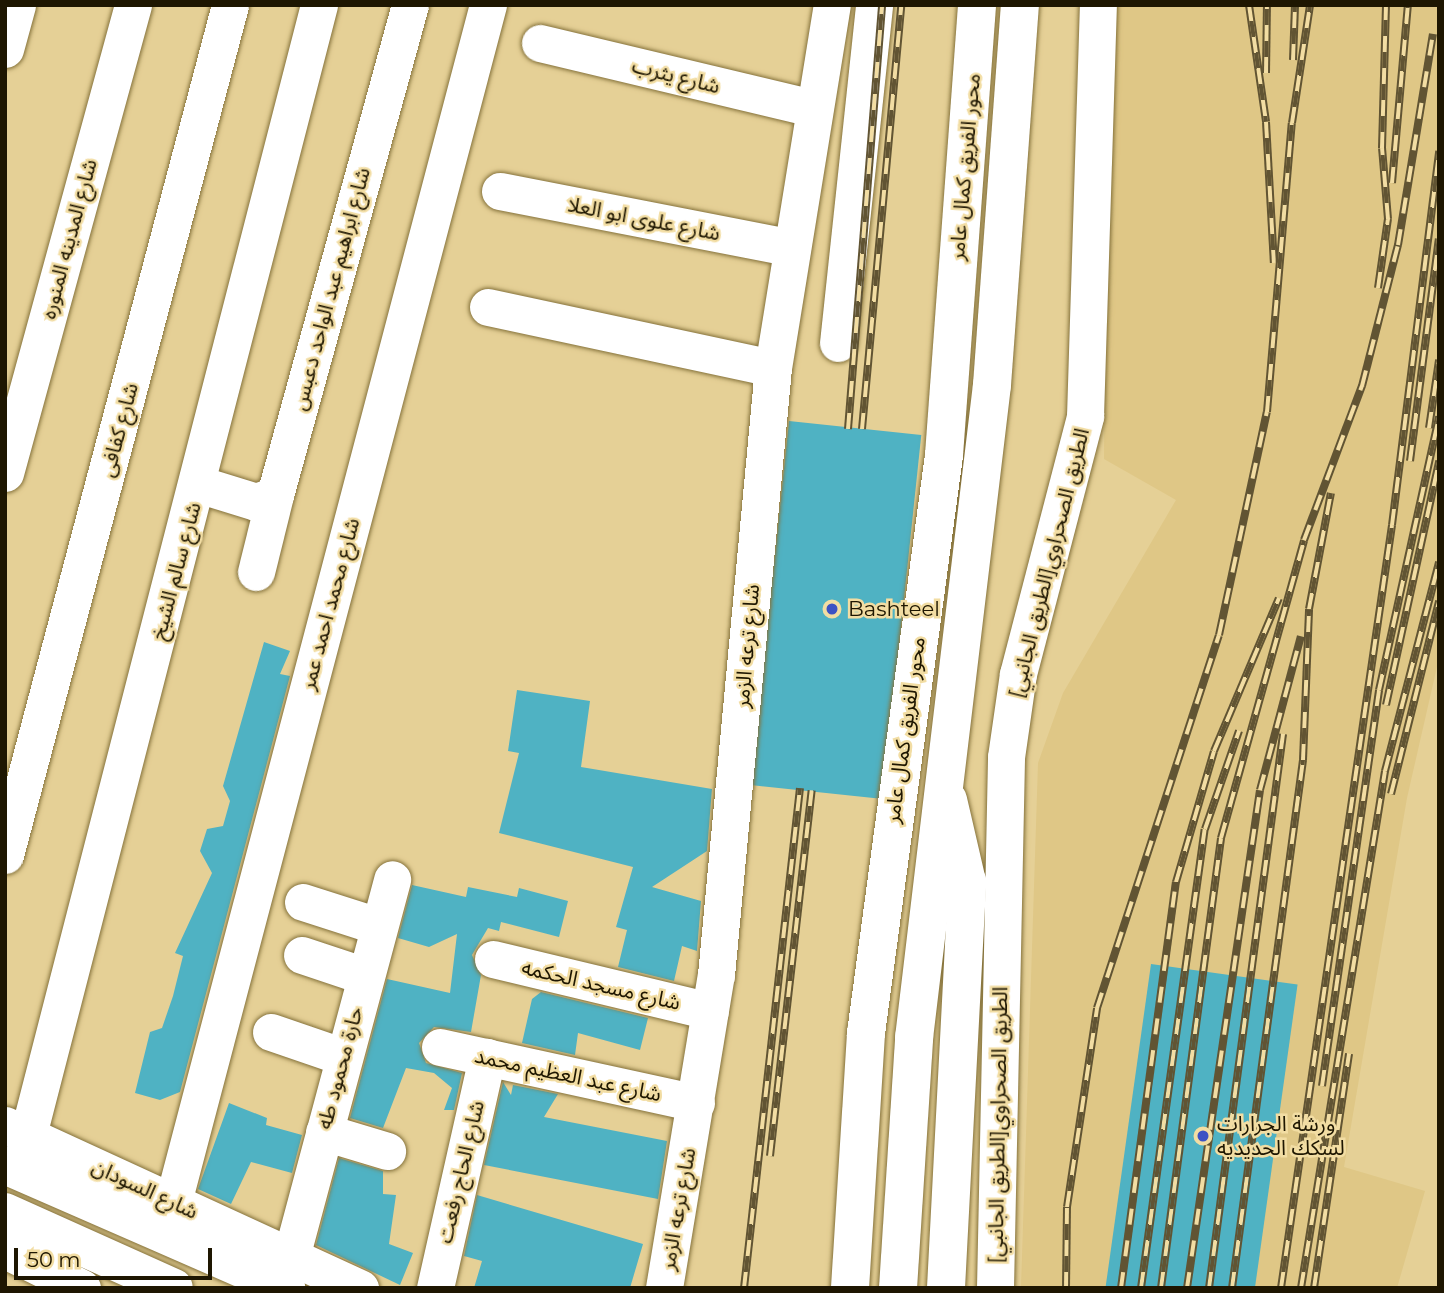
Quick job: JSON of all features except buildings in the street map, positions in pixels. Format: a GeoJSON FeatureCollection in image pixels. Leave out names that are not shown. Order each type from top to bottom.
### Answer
{"type":"FeatureCollection","features":[{"type":"Feature","properties":{"kind":"highway","name":"محور الفريق كمال عامر"},"geometry":{"type":"LineString","coordinates":[[850,1288],[866,1033],[944,455],[977,5]]}},
{"type":"Feature","properties":{"kind":"highway","name":"محور الفريق كمال عامر"},"geometry":{"type":"LineString","coordinates":[[898,1288],[914,1038],[992,385],[1020,5]]}},
{"type":"Feature","properties":{"kind":"highway"},"geometry":{"type":"LineString","coordinates":[[944,785],[967,882],[946,1288]]}},
{"type":"Feature","properties":{"kind":"highway"},"geometry":{"type":"LineString","coordinates":[[5,1165],[286,1277]]}},
{"type":"Feature","properties":{"kind":"highway"},"geometry":{"type":"LineString","coordinates":[[5,1212],[174,1288]]}},
{"type":"Feature","properties":{"kind":"street","name":"شارع المدينه المنوره"},"geometry":{"type":"LineString","coordinates":[[5,473],[133,5]]}},
{"type":"Feature","properties":{"kind":"street","name":"شارع كفافى"},"geometry":{"type":"LineString","coordinates":[[5,855],[230,5]]}},
{"type":"Feature","properties":{"kind":"street","name":"شارع سالم الشيخ"},"geometry":{"type":"LineString","coordinates":[[17,1130],[198,484],[319,5]]}},
{"type":"Feature","properties":{"kind":"street","name":"شارع ابراهيم عبد الواحد دعبس"},"geometry":{"type":"LineString","coordinates":[[256,572],[410,5]]}},
{"type":"Feature","properties":{"kind":"street","name":"شارع محمد احمد عمر"},"geometry":{"type":"LineString","coordinates":[[173,1202],[488,5]]}},
{"type":"Feature","properties":{"kind":"street","name":"شارع ترعه الزمر"},"geometry":{"type":"LineString","coordinates":[[664,1288],[710,1011],[773,368],[789,247],[832,5]]}},
{"type":"Feature","properties":{"kind":"street"},"geometry":{"type":"LineString","coordinates":[[838,343],[874,5]]}},
{"type":"Feature","properties":{"kind":"street","name":"الطريق الصحراوي[الطريق الجانبي]"},"geometry":{"type":"LineString","coordinates":[[995,1288],[1006,757],[1018,674],[1085,416],[1098,5]]}},
{"type":"Feature","properties":{"kind":"street","name":"شارع يثرب"},"geometry":{"type":"LineString","coordinates":[[540,43],[812,108]]}},
{"type":"Feature","properties":{"kind":"street","name":"شارع علوى ابو العلا"},"geometry":{"type":"LineString","coordinates":[[500,191],[789,247]]}},
{"type":"Feature","properties":{"kind":"street"},"geometry":{"type":"LineString","coordinates":[[488,307],[773,368]]}},
{"type":"Feature","properties":{"kind":"street"},"geometry":{"type":"LineString","coordinates":[[198,484],[256,502],[275,495]]}},
{"type":"Feature","properties":{"kind":"street","name":"حارة محمود طه"},"geometry":{"type":"LineString","coordinates":[[286,1277],[392,879]]}},
{"type":"Feature","properties":{"kind":"street"},"geometry":{"type":"LineString","coordinates":[[320,899],[378,926]]}},
{"type":"Feature","properties":{"kind":"street"},"geometry":{"type":"LineString","coordinates":[[302,955],[365,976]]}},
{"type":"Feature","properties":{"kind":"street","name":"شارع مسجد الحكمه"},"geometry":{"type":"LineString","coordinates":[[492,959],[710,1011]]}},
{"type":"Feature","properties":{"kind":"street"},"geometry":{"type":"LineString","coordinates":[[271,1032],[344,1056]]}},
{"type":"Feature","properties":{"kind":"street","name":"شارع عبد العظيم محمد"},"geometry":{"type":"LineString","coordinates":[[440,1046],[696,1103]]}},
{"type":"Feature","properties":{"kind":"street","name":"شارع الحاج رفعت"},"geometry":{"type":"LineString","coordinates":[[435,1288],[486,1057]]}},
{"type":"Feature","properties":{"kind":"street","name":"شارع السودان"},"geometry":{"type":"LineString","coordinates":[[17,1130],[173,1202],[286,1277],[360,1288]]}},
{"type":"Feature","properties":{"kind":"street"},"geometry":{"type":"LineString","coordinates":[[324,1132],[387,1151]]}},
{"type":"Feature","properties":{"kind":"street"},"geometry":{"type":"LineString","coordinates":[[5,1251],[82,1288]]}},
{"type":"Feature","properties":{"kind":"shaded area"},"geometry":{"type":"Polygon","coordinates":[[[1108,5],[1439,5],[1439,658],[1407,798],[1344,1167],[1425,1191],[1397,1288],[1021,1288],[1038,763],[1063,693],[1176,500],[1104,459],[1108,5]]]}},
{"type":"Feature","properties":{"kind":"railway"},"geometry":{"type":"LineString","coordinates":[[848,429],[882,5]]}},
{"type":"Feature","properties":{"kind":"railway"},"geometry":{"type":"LineString","coordinates":[[862,429],[901,5]]}},
{"type":"Feature","properties":{"kind":"railway"},"geometry":{"type":"LineString","coordinates":[[1249,5],[1266,122],[1274,263]]}},
{"type":"Feature","properties":{"kind":"railway"},"geometry":{"type":"LineString","coordinates":[[1266,73],[1267,5]]}},
{"type":"Feature","properties":{"kind":"railway"},"geometry":{"type":"LineString","coordinates":[[1293,60],[1295,5]]}},
{"type":"Feature","properties":{"kind":"railway"},"geometry":{"type":"LineString","coordinates":[[1066,1288],[1067,1207],[1097,1008],[1219,635],[1267,412],[1292,123],[1310,5]]}},
{"type":"Feature","properties":{"kind":"railway"},"geometry":{"type":"LineString","coordinates":[[1378,288],[1388,219],[1382,148],[1386,5]]}},
{"type":"Feature","properties":{"kind":"railway"},"geometry":{"type":"LineString","coordinates":[[1392,183],[1408,5]]}},
{"type":"Feature","properties":{"kind":"railway"},"geometry":{"type":"LineString","coordinates":[[1161,1288],[1221,838],[1304,540],[1362,386],[1398,245],[1433,34]]}},
{"type":"Feature","properties":{"kind":"railway"},"geometry":{"type":"LineString","coordinates":[[1281,1288],[1392,525],[1439,151]]}},
{"type":"Feature","properties":{"kind":"railway"},"geometry":{"type":"LineString","coordinates":[[1410,461],[1439,239]]}},
{"type":"Feature","properties":{"kind":"railway"},"geometry":{"type":"LineString","coordinates":[[1429,428],[1439,360]]}},
{"type":"Feature","properties":{"kind":"railway"},"geometry":{"type":"LineString","coordinates":[[1322,1086],[1379,690],[1439,417]]}},
{"type":"Feature","properties":{"kind":"railway"},"geometry":{"type":"LineString","coordinates":[[1386,705],[1439,461]]}},
{"type":"Feature","properties":{"kind":"railway"},"geometry":{"type":"LineString","coordinates":[[1232,1288],[1303,760],[1309,609],[1331,493]]}},
{"type":"Feature","properties":{"kind":"railway"},"geometry":{"type":"LineString","coordinates":[[1301,1288],[1385,771],[1439,562]]}},
{"type":"Feature","properties":{"kind":"railway"},"geometry":{"type":"LineString","coordinates":[[1121,1288],[1176,882],[1214,751],[1279,598]]}},
{"type":"Feature","properties":{"kind":"railway"},"geometry":{"type":"LineString","coordinates":[[1391,794],[1439,601]]}},
{"type":"Feature","properties":{"kind":"railway"},"geometry":{"type":"LineString","coordinates":[[1187,1288],[1260,790],[1301,636]]}},
{"type":"Feature","properties":{"kind":"railway"},"geometry":{"type":"LineString","coordinates":[[1141,1288],[1205,829],[1239,731]]}},
{"type":"Feature","properties":{"kind":"railway"},"geometry":{"type":"LineString","coordinates":[[1209,1288],[1283,734]]}},
{"type":"Feature","properties":{"kind":"railway"},"geometry":{"type":"LineString","coordinates":[[744,1288],[800,788]]}},
{"type":"Feature","properties":{"kind":"railway"},"geometry":{"type":"LineString","coordinates":[[770,1156],[812,790]]}},
{"type":"Feature","properties":{"kind":"railway"},"geometry":{"type":"LineString","coordinates":[[1314,1288],[1349,1054]]}},
{"type":"Feature","properties":{"kind":"place","name":"Bashteel"},"geometry":{"type":"Point","coordinates":[832,609]}},
{"type":"Feature","properties":{"kind":"place","name":"ورشة الجرارات لسكك الحديديه"},"geometry":{"type":"Point","coordinates":[1203,1136]}}]}
